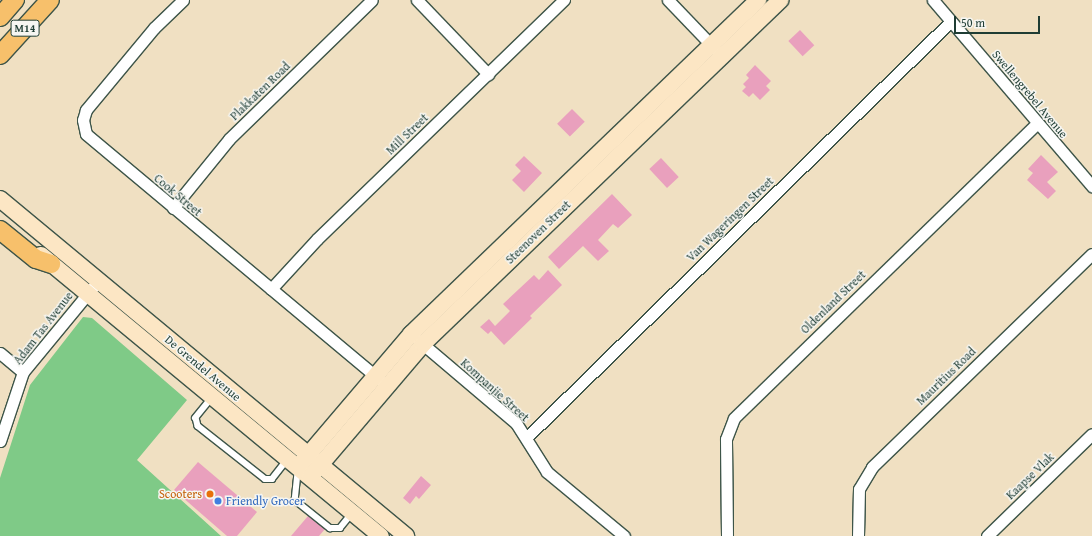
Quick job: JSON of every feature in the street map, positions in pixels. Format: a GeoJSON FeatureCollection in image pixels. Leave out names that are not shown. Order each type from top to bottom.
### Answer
{"type":"FeatureCollection","features":[{"type":"Feature","properties":{"kind":"main road","name":"M14"},"geometry":{"type":"LineString","coordinates":[[0,16],[14,0]]}},
{"type":"Feature","properties":{"kind":"main road","name":"M14"},"geometry":{"type":"LineString","coordinates":[[0,55],[50,0]]}},
{"type":"Feature","properties":{"kind":"main road"},"geometry":{"type":"LineString","coordinates":[[0,230],[36,259],[51,264]]}},
{"type":"Feature","properties":{"kind":"street","name":"Cook Street"},"geometry":{"type":"LineString","coordinates":[[183,0],[131,55],[86,110],[83,120],[89,138],[381,381]]}},
{"type":"Feature","properties":{"kind":"street","name":"Plakkaten Road"},"geometry":{"type":"LineString","coordinates":[[173,208],[229,139],[372,0]]}},
{"type":"Feature","properties":{"kind":"street"},"geometry":{"type":"LineString","coordinates":[[417,0],[488,74]]}},
{"type":"Feature","properties":{"kind":"street","name":"Mill Street"},"geometry":{"type":"LineString","coordinates":[[270,289],[317,240],[564,0]]}},
{"type":"Feature","properties":{"kind":"street"},"geometry":{"type":"LineString","coordinates":[[668,0],[716,50]]}},
{"type":"Feature","properties":{"kind":"street","name":"Steenoven Street"},"geometry":{"type":"LineString","coordinates":[[304,468],[417,339],[716,50],[758,0]]}},
{"type":"Feature","properties":{"kind":"street","name":"Steenoven Street"},"geometry":{"type":"LineString","coordinates":[[716,50],[780,0]]}},
{"type":"Feature","properties":{"kind":"street","name":"Swellengrebel Avenue"},"geometry":{"type":"LineString","coordinates":[[933,0],[1092,186]]}},
{"type":"Feature","properties":{"kind":"street","name":"Van Wageringen Street"},"geometry":{"type":"LineString","coordinates":[[527,437],[951,21]]}},
{"type":"Feature","properties":{"kind":"street","name":"Oldenland Street"},"geometry":{"type":"LineString","coordinates":[[727,536],[726,439],[734,418],[1037,123]]}},
{"type":"Feature","properties":{"kind":"street","name":"De Grendel Avenue"},"geometry":{"type":"LineString","coordinates":[[0,199],[98,281],[380,536]]}},
{"type":"Feature","properties":{"kind":"street","name":"De Grendel Avenue"},"geometry":{"type":"LineString","coordinates":[[0,222],[87,293],[219,392]]}},
{"type":"Feature","properties":{"kind":"street","name":"Mauritius Road"},"geometry":{"type":"LineString","coordinates":[[858,536],[858,497],[862,482],[872,467],[1092,254]]}},
{"type":"Feature","properties":{"kind":"street","name":"Adam Tas Avenue"},"geometry":{"type":"LineString","coordinates":[[0,441],[23,372],[98,281]]}},
{"type":"Feature","properties":{"kind":"street","name":"Kompanjie Street"},"geometry":{"type":"LineString","coordinates":[[417,339],[516,422],[527,437],[547,472],[624,536]]}},
{"type":"Feature","properties":{"kind":"street"},"geometry":{"type":"LineString","coordinates":[[0,353],[23,372]]}},
{"type":"Feature","properties":{"kind":"street","name":"Kaapse Vlak"},"geometry":{"type":"LineString","coordinates":[[987,536],[1092,434]]}},
{"type":"Feature","properties":{"kind":"street","name":"De Grendel Avenue"},"geometry":{"type":"LineString","coordinates":[[304,468],[406,536]]}},
{"type":"Feature","properties":{"kind":"lane"},"geometry":{"type":"LineString","coordinates":[[219,392],[196,418],[198,426],[265,479],[304,468]]}},
{"type":"Feature","properties":{"kind":"lane"},"geometry":{"type":"LineString","coordinates":[[304,468],[295,500],[332,529],[340,528],[352,512]]}},
{"type":"Feature","properties":{"kind":"green space"},"geometry":{"type":"Polygon","coordinates":[[[83,317],[92,318],[187,400],[137,460],[221,536],[0,536],[0,478],[30,385],[83,317]]]}},
{"type":"Feature","properties":{"kind":"building"},"geometry":{"type":"Polygon","coordinates":[[[800,30],[814,45],[803,56],[788,41],[800,30]]]}},
{"type":"Feature","properties":{"kind":"building"},"geometry":{"type":"Polygon","coordinates":[[[755,65],[771,81],[766,86],[770,90],[760,100],[753,93],[749,97],[742,91],[746,87],[743,84],[749,78],[746,75],[755,65]]]}},
{"type":"Feature","properties":{"kind":"building"},"geometry":{"type":"Polygon","coordinates":[[[572,109],[585,122],[570,137],[557,124],[572,109]]]}},
{"type":"Feature","properties":{"kind":"building"},"geometry":{"type":"Polygon","coordinates":[[[1041,155],[1058,172],[1047,182],[1056,191],[1048,199],[1027,180],[1033,173],[1028,169],[1041,155]]]}},
{"type":"Feature","properties":{"kind":"building"},"geometry":{"type":"Polygon","coordinates":[[[524,156],[542,173],[524,192],[512,180],[521,171],[515,165],[524,156]]]}},
{"type":"Feature","properties":{"kind":"building"},"geometry":{"type":"Polygon","coordinates":[[[661,158],[679,177],[667,188],[649,169],[661,158]]]}},
{"type":"Feature","properties":{"kind":"building"},"geometry":{"type":"Polygon","coordinates":[[[612,194],[632,215],[618,228],[613,224],[598,240],[609,251],[598,261],[583,246],[559,269],[548,257],[612,194]]]}},
{"type":"Feature","properties":{"kind":"building"},"geometry":{"type":"Polygon","coordinates":[[[548,270],[562,285],[530,316],[532,318],[504,345],[491,331],[488,334],[480,327],[489,319],[495,326],[510,311],[503,304],[534,275],[539,280],[548,270]]]}},
{"type":"Feature","properties":{"kind":"building"},"geometry":{"type":"Polygon","coordinates":[[[198,462],[257,512],[237,536],[227,536],[174,490],[198,462]]]}},
{"type":"Feature","properties":{"kind":"building"},"geometry":{"type":"Polygon","coordinates":[[[421,476],[431,485],[419,499],[416,496],[410,504],[403,498],[421,476]]]}},
{"type":"Feature","properties":{"kind":"building"},"geometry":{"type":"Polygon","coordinates":[[[308,516],[325,529],[319,536],[291,536],[308,516]]]}},
{"type":"Feature","properties":{"kind":"place","name":"Scooters"},"geometry":{"type":"Point","coordinates":[210,494]}},
{"type":"Feature","properties":{"kind":"place","name":"Friendly Grocer"},"geometry":{"type":"Point","coordinates":[218,501]}}]}
